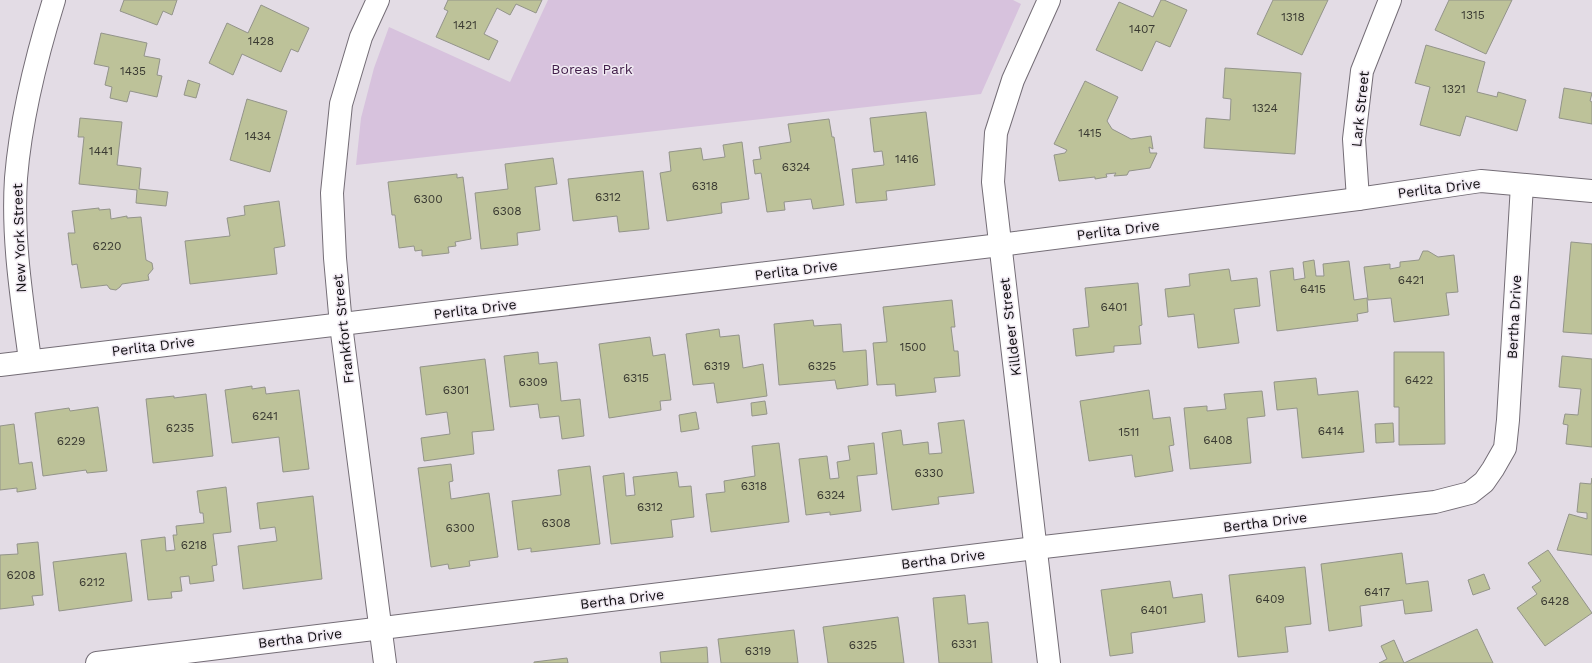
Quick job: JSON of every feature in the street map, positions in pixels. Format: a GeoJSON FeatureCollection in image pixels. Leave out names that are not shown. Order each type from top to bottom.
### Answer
{"type":"FeatureCollection","features":[{"type":"Feature","properties":{"kind":"street","name":"New York Street"},"geometry":{"type":"LineString","coordinates":[[30,360],[20,290],[16,225],[16,179],[21,136],[30,87],[40,46],[54,0]]}},
{"type":"Feature","properties":{"kind":"street","name":"Frankfort Street"},"geometry":{"type":"LineString","coordinates":[[378,0],[361,37],[341,104],[332,193],[335,258],[341,325],[385,663]]}},
{"type":"Feature","properties":{"kind":"street","name":"Killdeer Street"},"geometry":{"type":"LineString","coordinates":[[1049,0],[1013,80],[996,133],[993,182],[1049,663]]}},
{"type":"Feature","properties":{"kind":"street","name":"Lark Street"},"geometry":{"type":"LineString","coordinates":[[1358,199],[1354,139],[1362,71],[1390,0]]}},
{"type":"Feature","properties":{"kind":"street","name":"Perlita Drive"},"geometry":{"type":"LineString","coordinates":[[0,365],[30,360],[341,325],[1000,245],[1358,199],[1481,181],[1592,191]]}},
{"type":"Feature","properties":{"kind":"street","name":"Bertha Drive"},"geometry":{"type":"LineString","coordinates":[[97,663],[1035,548],[1435,502],[1456,498],[1470,493],[1484,482],[1504,448],[1508,420],[1522,185]]}},
{"type":"Feature","properties":{"kind":"green space","name":"Boreas Park"},"geometry":{"type":"Polygon","coordinates":[[[548,0],[1013,0],[1021,4],[981,94],[356,165],[361,118],[374,68],[389,27],[510,82],[548,0]]]}},
{"type":"Feature","properties":{"kind":"building"},"geometry":{"type":"Polygon","coordinates":[[[124,0],[177,0],[172,15],[163,11],[157,25],[120,11],[124,0]]]}},
{"type":"Feature","properties":{"kind":"building"},"geometry":{"type":"Polygon","coordinates":[[[448,0],[542,0],[536,13],[516,4],[510,15],[497,8],[484,34],[498,41],[489,60],[436,37],[448,11],[444,9],[448,0]]]}},
{"type":"Feature","properties":{"kind":"building"},"geometry":{"type":"Polygon","coordinates":[[[1161,0],[1187,10],[1170,47],[1156,41],[1142,71],[1096,50],[1119,2],[1153,17],[1161,0]]]}},
{"type":"Feature","properties":{"kind":"building"},"geometry":{"type":"Polygon","coordinates":[[[1273,0],[1328,0],[1302,55],[1257,34],[1273,0]]]}},
{"type":"Feature","properties":{"kind":"building"},"geometry":{"type":"Polygon","coordinates":[[[1449,0],[1512,0],[1486,54],[1435,30],[1449,0]]]}},
{"type":"Feature","properties":{"kind":"building"},"geometry":{"type":"Polygon","coordinates":[[[261,5],[309,28],[298,52],[291,49],[281,72],[242,54],[233,75],[209,63],[227,23],[248,33],[261,5]]]}},
{"type":"Feature","properties":{"kind":"building"},"geometry":{"type":"Polygon","coordinates":[[[101,33],[147,43],[144,56],[160,59],[157,75],[162,76],[157,97],[130,91],[127,102],[110,98],[112,87],[105,85],[109,67],[94,64],[101,33]]]}},
{"type":"Feature","properties":{"kind":"building"},"geometry":{"type":"Polygon","coordinates":[[[1426,45],[1485,62],[1477,92],[1497,97],[1498,92],[1526,100],[1517,131],[1466,116],[1460,136],[1420,125],[1430,87],[1415,83],[1426,45]]]}},
{"type":"Feature","properties":{"kind":"building"},"geometry":{"type":"Polygon","coordinates":[[[1225,68],[1301,73],[1295,154],[1204,148],[1206,118],[1230,120],[1231,99],[1223,98],[1225,68]]]}},
{"type":"Feature","properties":{"kind":"building"},"geometry":{"type":"Polygon","coordinates":[[[188,80],[200,84],[196,98],[184,95],[188,80]]]}},
{"type":"Feature","properties":{"kind":"building"},"geometry":{"type":"Polygon","coordinates":[[[1085,81],[1118,97],[1107,121],[1112,129],[1131,139],[1151,136],[1153,149],[1149,147],[1150,153],[1157,153],[1150,168],[1129,171],[1127,175],[1114,176],[1116,173],[1106,174],[1107,177],[1095,179],[1095,177],[1059,181],[1054,155],[1065,153],[1067,150],[1054,144],[1085,81]]]}},
{"type":"Feature","properties":{"kind":"building"},"geometry":{"type":"Polygon","coordinates":[[[1564,88],[1592,93],[1590,101],[1592,102],[1592,124],[1559,118],[1564,88]]]}},
{"type":"Feature","properties":{"kind":"building"},"geometry":{"type":"Polygon","coordinates":[[[247,99],[287,111],[270,172],[230,160],[247,99]]]}},
{"type":"Feature","properties":{"kind":"building"},"geometry":{"type":"Polygon","coordinates":[[[926,112],[935,185],[886,191],[887,200],[856,203],[852,169],[884,165],[882,151],[874,152],[870,118],[926,112]]]}},
{"type":"Feature","properties":{"kind":"building"},"geometry":{"type":"Polygon","coordinates":[[[80,118],[122,122],[117,165],[141,168],[139,189],[168,192],[166,206],[136,203],[137,190],[79,184],[84,137],[78,137],[80,118]]]}},
{"type":"Feature","properties":{"kind":"building"},"geometry":{"type":"Polygon","coordinates":[[[829,119],[832,137],[834,137],[844,205],[813,209],[811,199],[784,202],[785,210],[767,212],[761,173],[755,174],[753,160],[761,159],[759,147],[791,142],[788,124],[829,119]]]}},
{"type":"Feature","properties":{"kind":"building"},"geometry":{"type":"Polygon","coordinates":[[[742,142],[749,199],[721,203],[722,213],[667,221],[660,173],[671,171],[669,152],[701,148],[703,160],[725,157],[723,145],[742,142]]]}},
{"type":"Feature","properties":{"kind":"building"},"geometry":{"type":"Polygon","coordinates":[[[553,158],[557,184],[535,187],[540,230],[517,233],[518,245],[481,249],[475,193],[508,189],[505,164],[553,158]]]}},
{"type":"Feature","properties":{"kind":"building"},"geometry":{"type":"Polygon","coordinates":[[[643,171],[649,229],[619,232],[617,216],[573,221],[568,179],[643,171]]]}},
{"type":"Feature","properties":{"kind":"building"},"geometry":{"type":"Polygon","coordinates":[[[457,174],[457,178],[463,177],[471,239],[455,242],[456,246],[448,247],[449,253],[422,256],[422,250],[415,251],[414,246],[399,248],[395,215],[392,215],[388,182],[457,174]]]}},
{"type":"Feature","properties":{"kind":"building"},"geometry":{"type":"Polygon","coordinates":[[[279,201],[285,246],[274,248],[277,274],[190,284],[185,241],[230,236],[227,218],[245,215],[244,206],[279,201]]]}},
{"type":"Feature","properties":{"kind":"building"},"geometry":{"type":"Polygon","coordinates":[[[99,208],[99,210],[110,209],[111,219],[127,216],[127,218],[141,217],[146,260],[152,263],[153,269],[148,275],[149,280],[122,284],[116,290],[110,289],[107,285],[81,288],[77,264],[72,265],[68,233],[75,233],[72,211],[99,208]]]}},
{"type":"Feature","properties":{"kind":"building"},"geometry":{"type":"Polygon","coordinates":[[[1571,242],[1592,244],[1592,334],[1563,332],[1571,242]]]}},
{"type":"Feature","properties":{"kind":"building"},"geometry":{"type":"Polygon","coordinates":[[[1423,251],[1428,251],[1438,257],[1454,255],[1458,292],[1446,293],[1449,315],[1394,322],[1391,298],[1368,300],[1364,267],[1390,264],[1390,269],[1400,267],[1400,262],[1419,260],[1423,251]]]}},
{"type":"Feature","properties":{"kind":"building"},"geometry":{"type":"Polygon","coordinates":[[[1314,260],[1316,276],[1324,276],[1323,264],[1349,261],[1354,300],[1367,298],[1368,312],[1357,314],[1358,321],[1277,331],[1270,271],[1293,268],[1294,280],[1305,278],[1303,262],[1314,260]]]}},
{"type":"Feature","properties":{"kind":"building"},"geometry":{"type":"Polygon","coordinates":[[[1229,269],[1231,281],[1257,278],[1260,306],[1234,309],[1239,343],[1198,348],[1194,314],[1168,317],[1165,289],[1190,286],[1189,274],[1229,269]]]}},
{"type":"Feature","properties":{"kind":"building"},"geometry":{"type":"Polygon","coordinates":[[[1138,283],[1142,325],[1139,326],[1141,344],[1114,346],[1114,352],[1076,356],[1073,329],[1089,327],[1085,288],[1138,283]]]}},
{"type":"Feature","properties":{"kind":"building"},"geometry":{"type":"Polygon","coordinates":[[[952,300],[955,327],[951,327],[954,351],[958,351],[960,376],[934,378],[936,392],[896,396],[895,384],[877,385],[873,343],[887,342],[883,307],[952,300]]]}},
{"type":"Feature","properties":{"kind":"building"},"geometry":{"type":"Polygon","coordinates":[[[813,320],[814,326],[841,324],[843,352],[866,350],[868,385],[837,389],[835,380],[779,385],[774,324],[813,320]]]}},
{"type":"Feature","properties":{"kind":"building"},"geometry":{"type":"Polygon","coordinates":[[[719,329],[720,337],[739,335],[743,368],[763,364],[767,396],[717,403],[714,383],[693,385],[686,334],[719,329]]]}},
{"type":"Feature","properties":{"kind":"building"},"geometry":{"type":"Polygon","coordinates":[[[650,337],[653,356],[665,354],[671,400],[660,401],[661,410],[609,418],[599,344],[650,337]]]}},
{"type":"Feature","properties":{"kind":"building"},"geometry":{"type":"Polygon","coordinates":[[[538,352],[539,364],[557,362],[561,401],[580,399],[584,436],[562,439],[559,416],[540,418],[538,404],[510,407],[504,356],[538,352]]]}},
{"type":"Feature","properties":{"kind":"building"},"geometry":{"type":"Polygon","coordinates":[[[1394,352],[1444,352],[1445,444],[1399,445],[1399,407],[1394,407],[1394,352]]]}},
{"type":"Feature","properties":{"kind":"building"},"geometry":{"type":"Polygon","coordinates":[[[1562,356],[1592,359],[1592,447],[1566,444],[1568,425],[1563,424],[1565,414],[1578,415],[1581,389],[1559,387],[1562,356]]]}},
{"type":"Feature","properties":{"kind":"building"},"geometry":{"type":"Polygon","coordinates":[[[485,359],[494,430],[472,432],[474,454],[424,461],[421,438],[450,434],[447,412],[426,415],[420,367],[485,359]]]}},
{"type":"Feature","properties":{"kind":"building"},"geometry":{"type":"Polygon","coordinates":[[[1316,378],[1318,395],[1358,391],[1364,452],[1302,458],[1297,408],[1277,410],[1274,382],[1316,378]]]}},
{"type":"Feature","properties":{"kind":"building"},"geometry":{"type":"Polygon","coordinates":[[[252,386],[252,389],[265,387],[266,394],[299,390],[309,469],[283,472],[279,437],[232,443],[225,390],[252,386]]]}},
{"type":"Feature","properties":{"kind":"building"},"geometry":{"type":"Polygon","coordinates":[[[1149,390],[1153,419],[1170,417],[1174,445],[1169,446],[1173,471],[1135,477],[1132,455],[1089,461],[1080,401],[1149,390]]]}},
{"type":"Feature","properties":{"kind":"building"},"geometry":{"type":"Polygon","coordinates":[[[1262,391],[1265,416],[1247,418],[1251,463],[1190,469],[1184,408],[1207,406],[1207,411],[1226,409],[1224,394],[1262,391]]]}},
{"type":"Feature","properties":{"kind":"building"},"geometry":{"type":"Polygon","coordinates":[[[206,394],[213,456],[153,463],[146,399],[174,396],[174,398],[206,394]]]}},
{"type":"Feature","properties":{"kind":"building"},"geometry":{"type":"Polygon","coordinates":[[[765,401],[767,414],[752,416],[751,403],[765,401]]]}},
{"type":"Feature","properties":{"kind":"building"},"geometry":{"type":"Polygon","coordinates":[[[98,407],[107,471],[87,473],[86,470],[43,476],[35,413],[69,408],[70,411],[98,407]]]}},
{"type":"Feature","properties":{"kind":"building"},"geometry":{"type":"Polygon","coordinates":[[[696,412],[699,429],[681,432],[679,415],[696,412]]]}},
{"type":"Feature","properties":{"kind":"building"},"geometry":{"type":"Polygon","coordinates":[[[964,420],[974,493],[938,497],[939,504],[892,510],[882,433],[901,430],[903,445],[928,442],[929,454],[942,453],[938,423],[964,420]]]}},
{"type":"Feature","properties":{"kind":"building"},"geometry":{"type":"Polygon","coordinates":[[[1393,423],[1394,442],[1376,443],[1375,424],[1393,423]]]}},
{"type":"Feature","properties":{"kind":"building"},"geometry":{"type":"Polygon","coordinates":[[[14,424],[19,464],[32,462],[36,489],[17,492],[17,488],[0,490],[0,426],[14,424]]]}},
{"type":"Feature","properties":{"kind":"building"},"geometry":{"type":"Polygon","coordinates":[[[779,443],[789,522],[711,532],[706,494],[725,492],[724,481],[755,476],[752,446],[779,443]]]}},
{"type":"Feature","properties":{"kind":"building"},"geometry":{"type":"Polygon","coordinates":[[[874,443],[877,474],[857,476],[861,511],[830,515],[830,512],[806,515],[799,459],[827,456],[830,479],[839,478],[837,462],[850,460],[848,446],[874,443]]]}},
{"type":"Feature","properties":{"kind":"building"},"geometry":{"type":"Polygon","coordinates":[[[451,464],[453,481],[449,482],[451,499],[489,493],[498,557],[469,561],[470,566],[449,569],[448,564],[431,567],[418,468],[451,464]]]}},
{"type":"Feature","properties":{"kind":"building"},"geometry":{"type":"Polygon","coordinates":[[[590,466],[600,544],[531,552],[531,548],[518,550],[512,501],[561,495],[558,470],[590,466]]]}},
{"type":"Feature","properties":{"kind":"building"},"geometry":{"type":"Polygon","coordinates":[[[677,472],[679,487],[691,486],[694,517],[671,520],[673,537],[611,544],[603,476],[624,473],[626,496],[635,495],[633,477],[677,472]]]}},
{"type":"Feature","properties":{"kind":"building"},"geometry":{"type":"Polygon","coordinates":[[[1592,478],[1592,555],[1557,550],[1569,514],[1587,519],[1587,513],[1577,512],[1580,483],[1591,484],[1592,478]]]}},
{"type":"Feature","properties":{"kind":"building"},"geometry":{"type":"Polygon","coordinates":[[[226,487],[231,532],[213,534],[217,565],[212,566],[214,581],[190,584],[189,576],[180,577],[182,591],[171,592],[172,598],[148,600],[141,540],[165,537],[166,551],[175,550],[173,535],[177,535],[176,526],[204,523],[203,513],[200,513],[197,491],[226,487]]]}},
{"type":"Feature","properties":{"kind":"building"},"geometry":{"type":"Polygon","coordinates":[[[313,496],[322,579],[243,589],[238,546],[277,541],[275,527],[260,529],[257,503],[313,496]]]}},
{"type":"Feature","properties":{"kind":"building"},"geometry":{"type":"Polygon","coordinates":[[[38,542],[43,595],[32,596],[34,605],[0,609],[0,555],[18,554],[17,544],[38,542]]]}},
{"type":"Feature","properties":{"kind":"building"},"geometry":{"type":"Polygon","coordinates":[[[1548,550],[1592,613],[1545,646],[1517,608],[1537,594],[1532,587],[1541,581],[1528,563],[1548,550]]]}},
{"type":"Feature","properties":{"kind":"building"},"geometry":{"type":"Polygon","coordinates":[[[126,553],[132,601],[59,611],[53,562],[126,553]]]}},
{"type":"Feature","properties":{"kind":"building"},"geometry":{"type":"Polygon","coordinates":[[[1402,553],[1406,584],[1428,581],[1432,611],[1405,614],[1403,600],[1360,606],[1362,626],[1329,631],[1321,564],[1402,553]]]}},
{"type":"Feature","properties":{"kind":"building"},"geometry":{"type":"Polygon","coordinates":[[[1305,567],[1311,624],[1285,627],[1288,652],[1238,657],[1229,575],[1305,567]]]}},
{"type":"Feature","properties":{"kind":"building"},"geometry":{"type":"Polygon","coordinates":[[[1484,574],[1490,589],[1473,595],[1468,580],[1484,574]]]}},
{"type":"Feature","properties":{"kind":"building"},"geometry":{"type":"Polygon","coordinates":[[[1170,581],[1173,598],[1202,594],[1205,622],[1131,633],[1133,653],[1110,656],[1101,590],[1170,581]]]}},
{"type":"Feature","properties":{"kind":"building"},"geometry":{"type":"Polygon","coordinates":[[[965,595],[968,624],[988,622],[992,663],[939,663],[933,598],[965,595]]]}},
{"type":"Feature","properties":{"kind":"building"},"geometry":{"type":"Polygon","coordinates":[[[898,617],[904,663],[828,663],[823,627],[898,617]]]}},
{"type":"Feature","properties":{"kind":"building"},"geometry":{"type":"Polygon","coordinates":[[[1477,629],[1493,663],[1404,663],[1477,629]]]}},
{"type":"Feature","properties":{"kind":"building"},"geometry":{"type":"Polygon","coordinates":[[[794,630],[798,663],[721,663],[718,639],[794,630]]]}},
{"type":"Feature","properties":{"kind":"building"},"geometry":{"type":"Polygon","coordinates":[[[1394,640],[1404,663],[1379,663],[1387,659],[1381,646],[1394,640]]]}},
{"type":"Feature","properties":{"kind":"building"},"geometry":{"type":"Polygon","coordinates":[[[707,647],[708,663],[661,663],[660,652],[707,647]]]}},
{"type":"Feature","properties":{"kind":"building"},"geometry":{"type":"Polygon","coordinates":[[[567,658],[568,663],[534,663],[534,662],[567,658]]]}}]}
